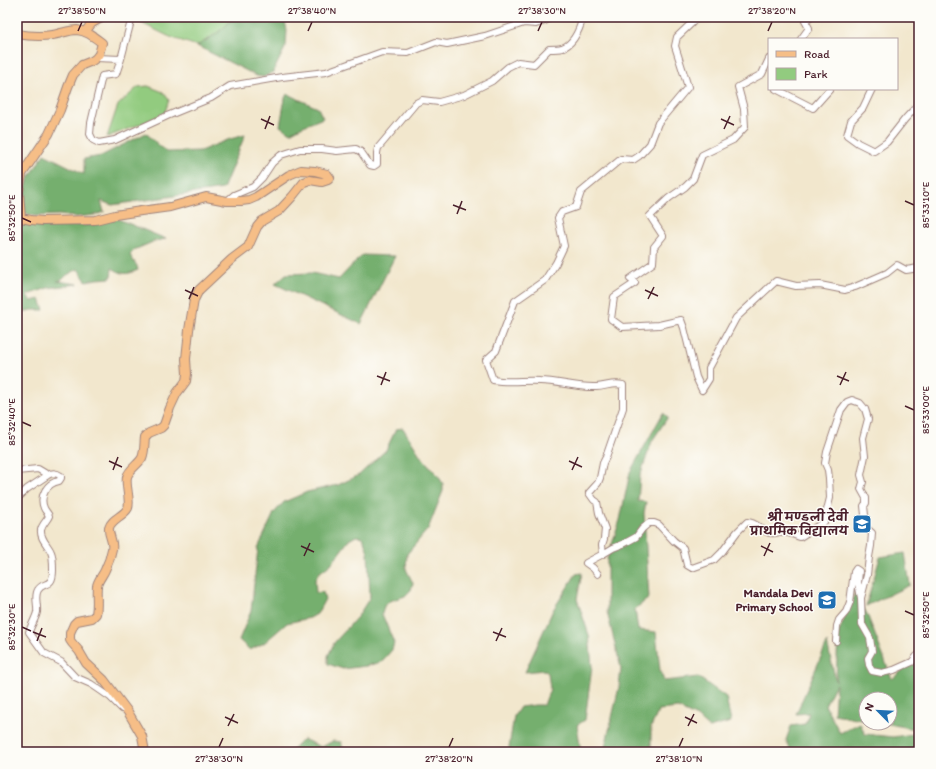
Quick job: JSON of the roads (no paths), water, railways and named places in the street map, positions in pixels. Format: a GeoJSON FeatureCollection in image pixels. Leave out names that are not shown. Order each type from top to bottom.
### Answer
{"type":"FeatureCollection","features":[{"type":"Feature","properties":{"kind":"main road"},"geometry":{"type":"LineString","coordinates":[[85,32],[92,23],[103,17]]}},
{"type":"Feature","properties":{"kind":"main road"},"geometry":{"type":"LineString","coordinates":[[17,34],[36,36],[51,35],[76,30],[92,35],[102,43],[99,54],[96,58],[82,65],[73,75],[49,134],[22,174],[19,192],[21,218],[43,221],[95,220],[115,215],[170,207],[206,197],[227,201],[249,200],[289,175],[301,170],[327,174],[330,178],[322,182],[310,180],[304,182],[279,211],[262,221],[257,227],[248,247],[232,259],[199,290],[194,300],[189,330],[186,359],[186,380],[177,393],[164,424],[161,428],[149,433],[145,437],[144,453],[142,458],[128,474],[128,506],[126,511],[112,522],[110,526],[109,533],[113,548],[97,587],[96,614],[92,618],[77,621],[72,627],[70,636],[72,643],[86,663],[104,680],[128,712],[142,736],[145,752]]}},
{"type":"Feature","properties":{"kind":"street"},"geometry":{"type":"LineString","coordinates":[[131,17],[116,74],[102,76],[92,118],[90,134],[92,140],[99,143],[115,140],[210,98],[230,86],[282,77],[326,72],[382,52],[408,53],[436,42],[447,44],[478,38],[524,23],[536,24],[551,17]]}},
{"type":"Feature","properties":{"kind":"street"},"geometry":{"type":"LineString","coordinates":[[227,201],[234,195],[253,187],[262,178],[272,163],[281,155],[300,149],[337,151],[356,149],[362,152],[370,165],[374,166],[377,164],[378,148],[416,103],[422,100],[439,102],[464,95],[492,80],[508,67],[518,62],[534,64],[549,49],[562,48],[575,38],[583,17]]}},
{"type":"Feature","properties":{"kind":"street"},"geometry":{"type":"LineString","coordinates":[[603,554],[602,545],[605,528],[599,514],[597,502],[589,493],[598,484],[603,463],[623,408],[623,385],[618,383],[597,387],[575,386],[541,381],[503,382],[493,380],[486,360],[496,351],[515,301],[545,280],[556,263],[564,246],[558,218],[562,212],[576,207],[581,192],[621,159],[633,160],[639,156],[650,144],[658,123],[688,87],[675,46],[677,37],[698,17]]}},
{"type":"Feature","properties":{"kind":"street"},"geometry":{"type":"LineString","coordinates":[[802,38],[809,28],[805,21],[810,17]]}},
{"type":"Feature","properties":{"kind":"street"},"geometry":{"type":"LineString","coordinates":[[96,58],[121,59]]}},
{"type":"Feature","properties":{"kind":"street"},"geometry":{"type":"LineString","coordinates":[[768,62],[762,74],[738,87],[744,109],[745,127],[733,140],[702,155],[693,179],[685,187],[669,198],[650,216],[663,236],[654,247],[653,263],[630,279],[635,283],[614,297],[611,319],[622,327],[659,325],[681,320],[696,377],[702,390],[709,379],[709,368],[736,318],[776,281],[796,286],[820,285],[845,290],[856,287],[887,273],[897,265],[906,270],[919,268]]}},
{"type":"Feature","properties":{"kind":"street"},"geometry":{"type":"LineString","coordinates":[[778,90],[812,108],[829,90]]}},
{"type":"Feature","properties":{"kind":"street"},"geometry":{"type":"LineString","coordinates":[[872,90],[863,108],[851,121],[847,135],[858,143],[874,151],[887,142],[919,104]]}},
{"type":"Feature","properties":{"kind":"street"},"geometry":{"type":"LineString","coordinates":[[598,574],[586,563],[636,537],[649,523],[659,525],[683,548],[687,565],[692,568],[714,560],[747,522],[751,522],[771,533],[791,533],[800,537],[824,522],[830,498],[829,478],[825,463],[827,452],[842,410],[847,402],[852,400],[860,403],[865,409],[868,419],[863,438],[865,456],[861,475],[863,482],[861,489],[866,498],[866,503],[864,506],[865,515],[863,519],[864,526],[872,533],[872,546],[861,598]]}},
{"type":"Feature","properties":{"kind":"street"},"geometry":{"type":"LineString","coordinates":[[17,471],[38,469],[48,475]]}},
{"type":"Feature","properties":{"kind":"street"},"geometry":{"type":"LineString","coordinates":[[17,497],[52,473],[61,476],[59,481],[50,484],[45,489],[43,496],[44,509],[49,516],[42,528],[41,534],[44,542],[52,552],[53,578],[48,584],[39,588],[36,592],[38,611],[29,632],[44,653],[61,662],[75,677],[91,684],[128,712]]}},
{"type":"Feature","properties":{"kind":"street"},"geometry":{"type":"LineString","coordinates":[[836,641],[837,626],[839,620],[846,612],[850,602],[854,572],[856,569],[859,571],[858,583],[861,598],[862,624],[870,638],[872,651],[868,658],[872,671],[882,673],[894,670],[912,662],[919,655]]}},
{"type":"Feature","properties":{"kind":"place","name":"श्री मण्डली देवी प्राथमिक विद्यालय"},"geometry":{"type":"Point","coordinates":[862,524]}},
{"type":"Feature","properties":{"kind":"place","name":"Mandala Devi Primary School"},"geometry":{"type":"Point","coordinates":[827,600]}}]}
